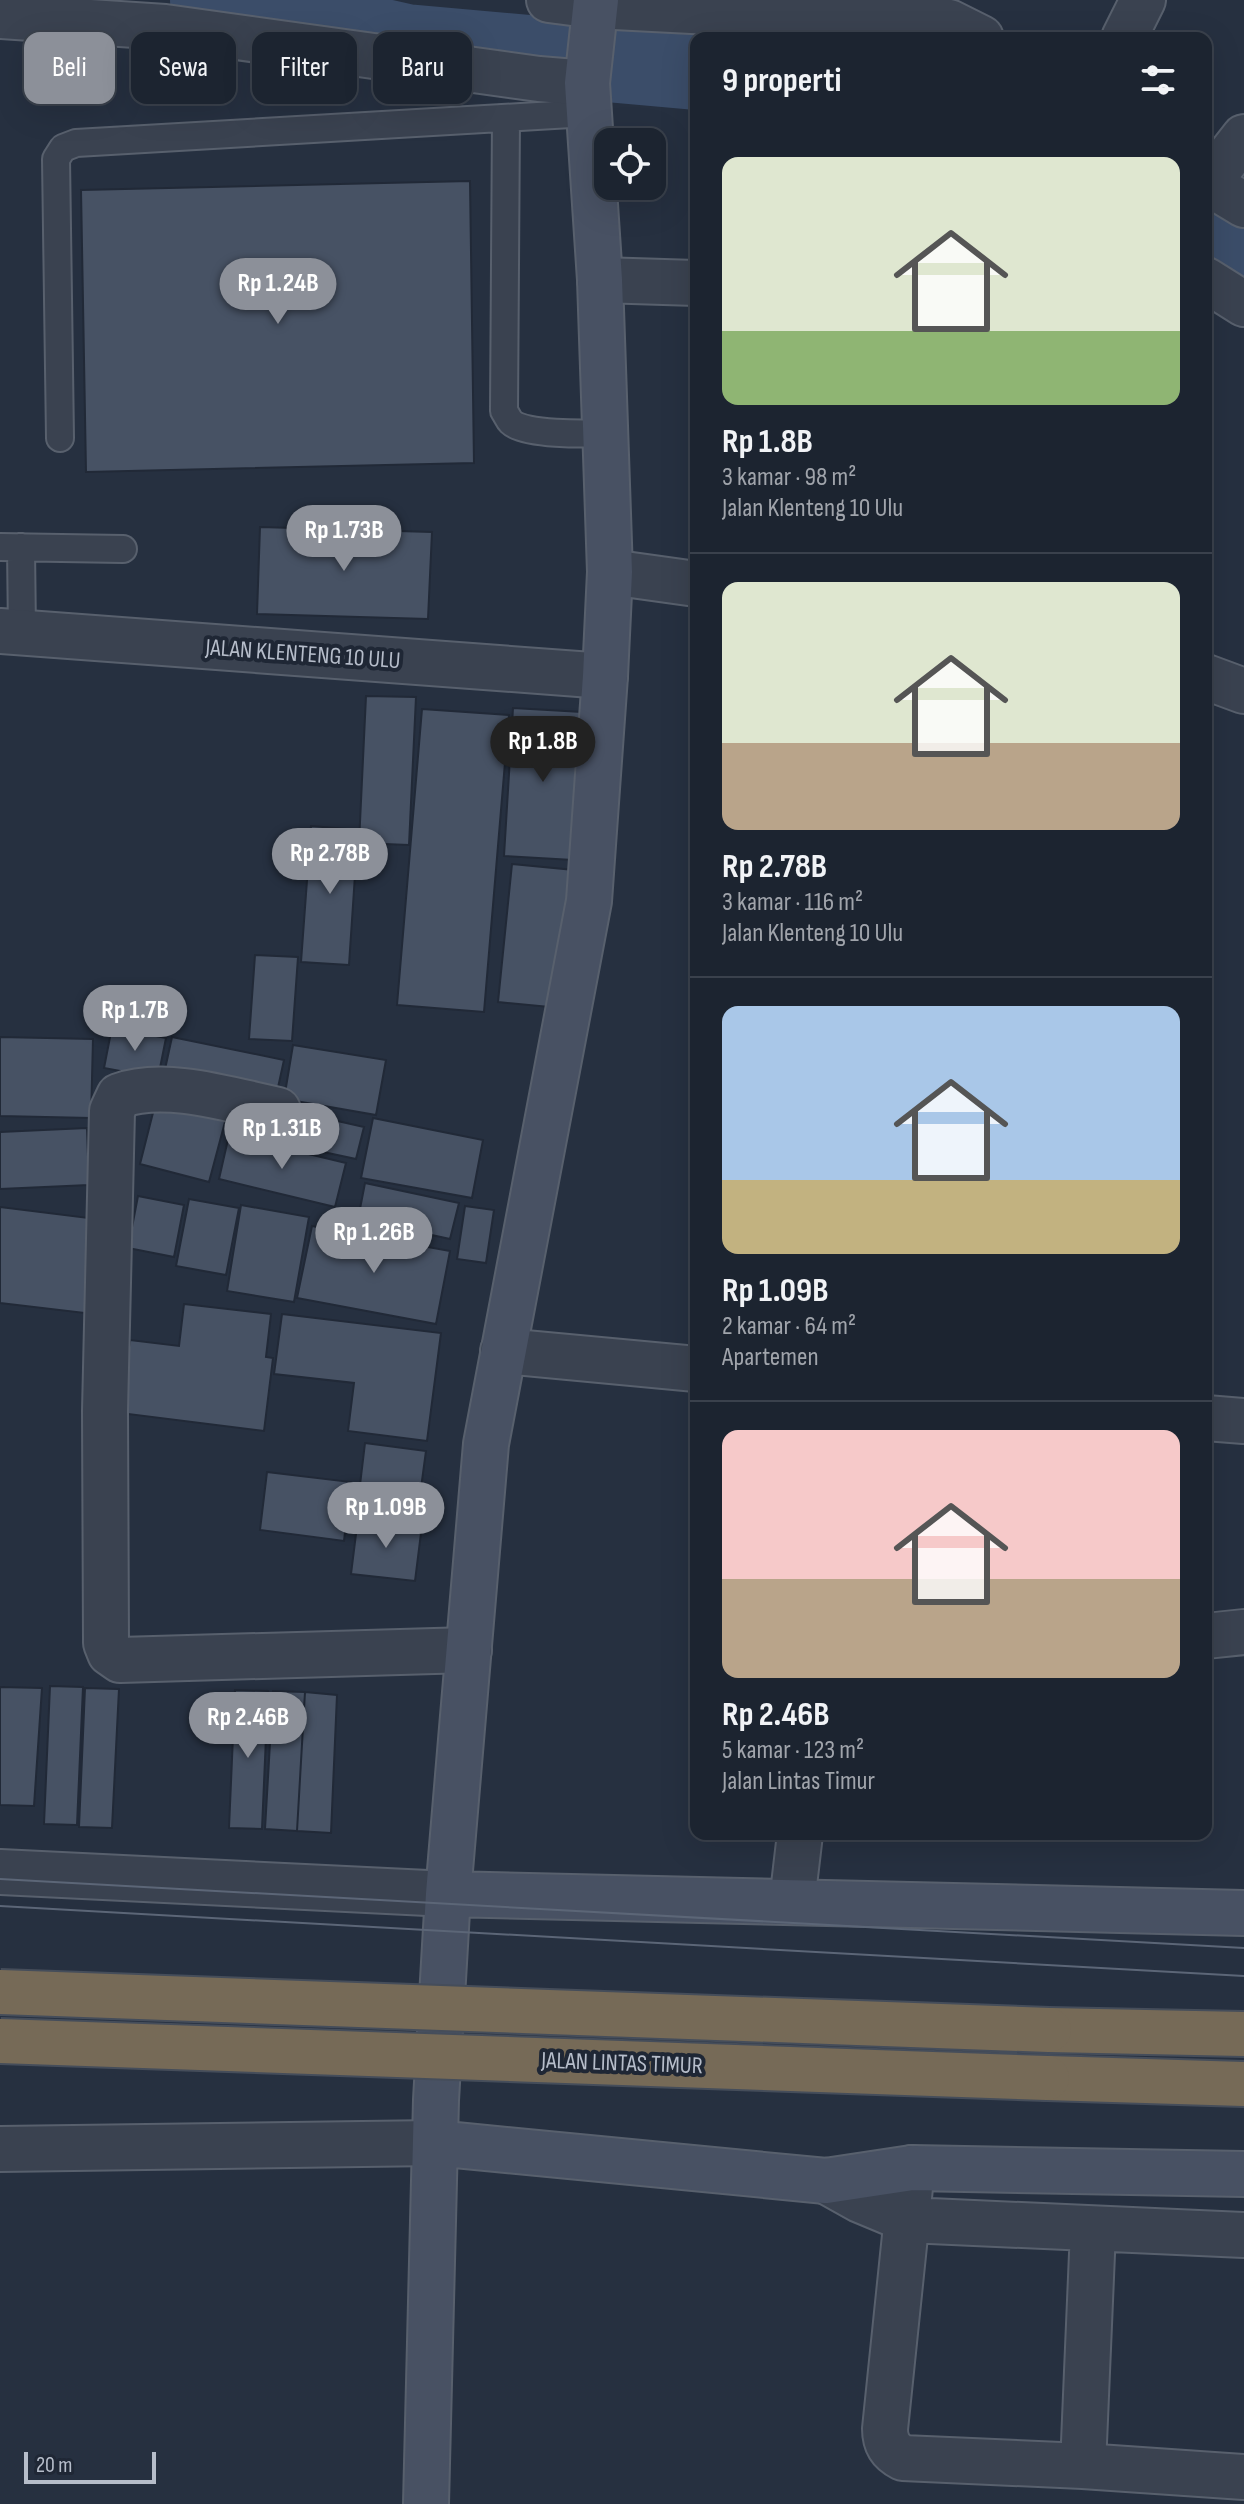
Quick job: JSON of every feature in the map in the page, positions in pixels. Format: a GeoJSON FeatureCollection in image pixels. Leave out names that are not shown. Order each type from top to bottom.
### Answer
{"type":"FeatureCollection","features":[{"type":"Feature","properties":{"kind":"highway","name":"JALAN LINTAS TIMUR"},"geometry":{"type":"LineString","coordinates":[[0,1992],[1049,2030],[1244,2034]]}},
{"type":"Feature","properties":{"kind":"highway","name":"JALAN LINTAS TIMUR"},"geometry":{"type":"LineString","coordinates":[[0,2041],[1244,2084]]}},
{"type":"Feature","properties":{"kind":"street"},"geometry":{"type":"LineString","coordinates":[[549,0],[595,7],[750,14],[881,8],[949,22],[969,32]]}},
{"type":"Feature","properties":{"kind":"street"},"geometry":{"type":"LineString","coordinates":[[1127,32],[1143,0]]}},
{"type":"Feature","properties":{"kind":"street"},"geometry":{"type":"LineString","coordinates":[[426,2504],[435,2143],[448,1894],[486,1444],[589,901],[605,676],[610,572],[600,280],[587,88],[595,7]]}},
{"type":"Feature","properties":{"kind":"street"},"geometry":{"type":"LineString","coordinates":[[0,16],[86,8],[165,27],[587,88]]}},
{"type":"Feature","properties":{"kind":"street"},"geometry":{"type":"LineString","coordinates":[[1212,176],[1244,137]]}},
{"type":"Feature","properties":{"kind":"street"},"geometry":{"type":"LineString","coordinates":[[1212,185],[1244,205]]}},
{"type":"Feature","properties":{"kind":"street"},"geometry":{"type":"LineString","coordinates":[[600,280],[690,283]]}},
{"type":"Feature","properties":{"kind":"street"},"geometry":{"type":"LineString","coordinates":[[1212,284],[1244,304]]}},
{"type":"Feature","properties":{"kind":"street"},"geometry":{"type":"LineString","coordinates":[[610,572],[690,583]]}},
{"type":"Feature","properties":{"kind":"street","name":"JALAN KLENTENG 10 ULU"},"geometry":{"type":"LineString","coordinates":[[11,632],[605,676]]}},
{"type":"Feature","properties":{"kind":"street"},"geometry":{"type":"LineString","coordinates":[[1212,679],[1244,691]]}},
{"type":"Feature","properties":{"kind":"street"},"geometry":{"type":"LineString","coordinates":[[278,1110],[157,1088],[119,1096],[112,1111],[105,1411],[106,1643],[110,1653],[120,1660],[469,1650]]}},
{"type":"Feature","properties":{"kind":"street"},"geometry":{"type":"LineString","coordinates":[[503,1351],[690,1368]]}},
{"type":"Feature","properties":{"kind":"street"},"geometry":{"type":"LineString","coordinates":[[1212,1418],[1244,1421]]}},
{"type":"Feature","properties":{"kind":"street"},"geometry":{"type":"LineString","coordinates":[[1212,1635],[1244,1632]]}},
{"type":"Feature","properties":{"kind":"street"},"geometry":{"type":"LineString","coordinates":[[792,1902],[799,1840]]}},
{"type":"Feature","properties":{"kind":"street"},"geometry":{"type":"LineString","coordinates":[[0,1872],[448,1894],[1244,1913]]}},
{"type":"Feature","properties":{"kind":"street"},"geometry":{"type":"LineString","coordinates":[[0,2149],[435,2143],[826,2181],[912,2168],[1244,2174]]}},
{"type":"Feature","properties":{"kind":"street"},"geometry":{"type":"LineString","coordinates":[[912,2168],[885,2429],[889,2446],[895,2454],[903,2458],[1244,2477]]}},
{"type":"Feature","properties":{"kind":"street"},"geometry":{"type":"LineString","coordinates":[[826,2181],[860,2200],[908,2220],[1244,2235]]}},
{"type":"Feature","properties":{"kind":"street"},"geometry":{"type":"LineString","coordinates":[[1083,2466],[1093,2230]]}},
{"type":"Feature","properties":{"kind":"lane"},"geometry":{"type":"LineString","coordinates":[[60,438],[56,159],[63,148],[76,143],[506,118],[587,88]]}},
{"type":"Feature","properties":{"kind":"lane"},"geometry":{"type":"LineString","coordinates":[[506,118],[504,411],[511,422],[521,428],[570,434],[605,433]]}},
{"type":"Feature","properties":{"kind":"lane"},"geometry":{"type":"LineString","coordinates":[[11,632],[11,547],[123,549]]}},
{"type":"Feature","properties":{"kind":"building"},"geometry":{"type":"Polygon","coordinates":[[[470,181],[474,463],[86,472],[81,190],[470,181]]]}},
{"type":"Feature","properties":{"kind":"building"},"geometry":{"type":"Polygon","coordinates":[[[260,527],[432,532],[428,619],[257,614],[260,527]]]}},
{"type":"Feature","properties":{"kind":"building"},"geometry":{"type":"Polygon","coordinates":[[[366,696],[416,697],[409,845],[359,843],[366,696]]]}},
{"type":"Feature","properties":{"kind":"building"},"geometry":{"type":"Polygon","coordinates":[[[513,708],[582,712],[573,860],[504,856],[513,708]]]}},
{"type":"Feature","properties":{"kind":"building"},"geometry":{"type":"Polygon","coordinates":[[[422,709],[509,715],[484,1012],[397,1005],[422,709]]]}},
{"type":"Feature","properties":{"kind":"building"},"geometry":{"type":"Polygon","coordinates":[[[311,826],[358,830],[349,965],[301,962],[311,826]]]}},
{"type":"Feature","properties":{"kind":"building"},"geometry":{"type":"Polygon","coordinates":[[[512,864],[574,870],[560,1008],[498,1002],[512,864]]]}},
{"type":"Feature","properties":{"kind":"building"},"geometry":{"type":"Polygon","coordinates":[[[255,955],[298,957],[292,1041],[249,1039],[255,955]]]}},
{"type":"Feature","properties":{"kind":"building"},"geometry":{"type":"Polygon","coordinates":[[[112,1027],[166,1038],[158,1078],[104,1068],[112,1027]]]}},
{"type":"Feature","properties":{"kind":"building"},"geometry":{"type":"Polygon","coordinates":[[[0,1037],[93,1039],[91,1118],[0,1116],[0,1037]]]}},
{"type":"Feature","properties":{"kind":"building"},"geometry":{"type":"Polygon","coordinates":[[[172,1037],[284,1060],[274,1106],[162,1083],[172,1037]]]}},
{"type":"Feature","properties":{"kind":"building"},"geometry":{"type":"Polygon","coordinates":[[[293,1045],[386,1060],[376,1115],[284,1099],[293,1045]]]}},
{"type":"Feature","properties":{"kind":"building"},"geometry":{"type":"Polygon","coordinates":[[[159,1089],[229,1107],[209,1182],[140,1164],[159,1089]]]}},
{"type":"Feature","properties":{"kind":"building"},"geometry":{"type":"Polygon","coordinates":[[[236,1102],[284,1115],[276,1143],[228,1129],[236,1102]]]}},
{"type":"Feature","properties":{"kind":"building"},"geometry":{"type":"Polygon","coordinates":[[[289,1110],[364,1127],[356,1159],[281,1143],[289,1110]]]}},
{"type":"Feature","properties":{"kind":"building"},"geometry":{"type":"Polygon","coordinates":[[[373,1118],[483,1140],[472,1198],[361,1178],[373,1118]]]}},
{"type":"Feature","properties":{"kind":"building"},"geometry":{"type":"Polygon","coordinates":[[[87,1128],[89,1185],[0,1189],[0,1132],[87,1128]]]}},
{"type":"Feature","properties":{"kind":"building"},"geometry":{"type":"Polygon","coordinates":[[[229,1135],[346,1163],[335,1207],[219,1179],[229,1135]]]}},
{"type":"Feature","properties":{"kind":"building"},"geometry":{"type":"Polygon","coordinates":[[[365,1183],[459,1203],[450,1239],[358,1219],[365,1183]]]}},
{"type":"Feature","properties":{"kind":"building"},"geometry":{"type":"Polygon","coordinates":[[[138,1196],[184,1205],[174,1257],[128,1248],[138,1196]]]}},
{"type":"Feature","properties":{"kind":"building"},"geometry":{"type":"Polygon","coordinates":[[[189,1199],[239,1208],[226,1275],[176,1266],[189,1199]]]}},
{"type":"Feature","properties":{"kind":"building"},"geometry":{"type":"Polygon","coordinates":[[[241,1205],[309,1217],[294,1302],[227,1291],[241,1205]]]}},
{"type":"Feature","properties":{"kind":"building"},"geometry":{"type":"Polygon","coordinates":[[[465,1206],[494,1210],[486,1263],[457,1259],[465,1206]]]}},
{"type":"Feature","properties":{"kind":"building"},"geometry":{"type":"Polygon","coordinates":[[[0,1207],[105,1220],[93,1314],[0,1303],[0,1207]]]}},
{"type":"Feature","properties":{"kind":"building"},"geometry":{"type":"Polygon","coordinates":[[[312,1226],[450,1251],[436,1324],[297,1298],[312,1226]]]}},
{"type":"Feature","properties":{"kind":"building"},"geometry":{"type":"Polygon","coordinates":[[[184,1304],[271,1314],[266,1357],[273,1358],[264,1431],[120,1413],[130,1340],[179,1346],[184,1304]]]}},
{"type":"Feature","properties":{"kind":"building"},"geometry":{"type":"Polygon","coordinates":[[[282,1314],[441,1333],[427,1441],[348,1431],[354,1383],[274,1374],[282,1314]]]}},
{"type":"Feature","properties":{"kind":"building"},"geometry":{"type":"Polygon","coordinates":[[[365,1443],[426,1451],[417,1518],[357,1510],[365,1443]]]}},
{"type":"Feature","properties":{"kind":"building"},"geometry":{"type":"Polygon","coordinates":[[[267,1472],[351,1482],[344,1541],[260,1530],[267,1472]]]}},
{"type":"Feature","properties":{"kind":"building"},"geometry":{"type":"Polygon","coordinates":[[[358,1518],[422,1525],[415,1581],[351,1574],[358,1518]]]}},
{"type":"Feature","properties":{"kind":"building"},"geometry":{"type":"Polygon","coordinates":[[[50,1686],[83,1687],[77,1825],[44,1824],[50,1686]]]}},
{"type":"Feature","properties":{"kind":"building"},"geometry":{"type":"Polygon","coordinates":[[[0,1687],[42,1688],[34,1806],[0,1805],[0,1687]]]}},
{"type":"Feature","properties":{"kind":"building"},"geometry":{"type":"Polygon","coordinates":[[[85,1688],[119,1689],[112,1828],[79,1827],[85,1688]]]}},
{"type":"Feature","properties":{"kind":"building"},"geometry":{"type":"Polygon","coordinates":[[[235,1690],[268,1691],[262,1829],[229,1828],[235,1690]]]}},
{"type":"Feature","properties":{"kind":"building"},"geometry":{"type":"Polygon","coordinates":[[[273,1691],[305,1692],[297,1831],[265,1829],[273,1691]]]}},
{"type":"Feature","properties":{"kind":"building"},"geometry":{"type":"Polygon","coordinates":[[[305,1692],[337,1695],[331,1833],[297,1831],[305,1692]]]}},
{"type":"Feature","properties":{"kind":"waterway"},"geometry":{"type":"LineString","coordinates":[[210,0],[406,44],[690,69]]}},
{"type":"Feature","properties":{"kind":"waterway"},"geometry":{"type":"LineString","coordinates":[[1212,256],[1244,276]]}},
{"type":"Feature","properties":{"kind":"tram line"},"geometry":{"type":"LineString","coordinates":[[0,1879],[1244,1948]]}},
{"type":"Feature","properties":{"kind":"tram line"},"geometry":{"type":"LineString","coordinates":[[0,1906],[1244,1976]]}}]}
